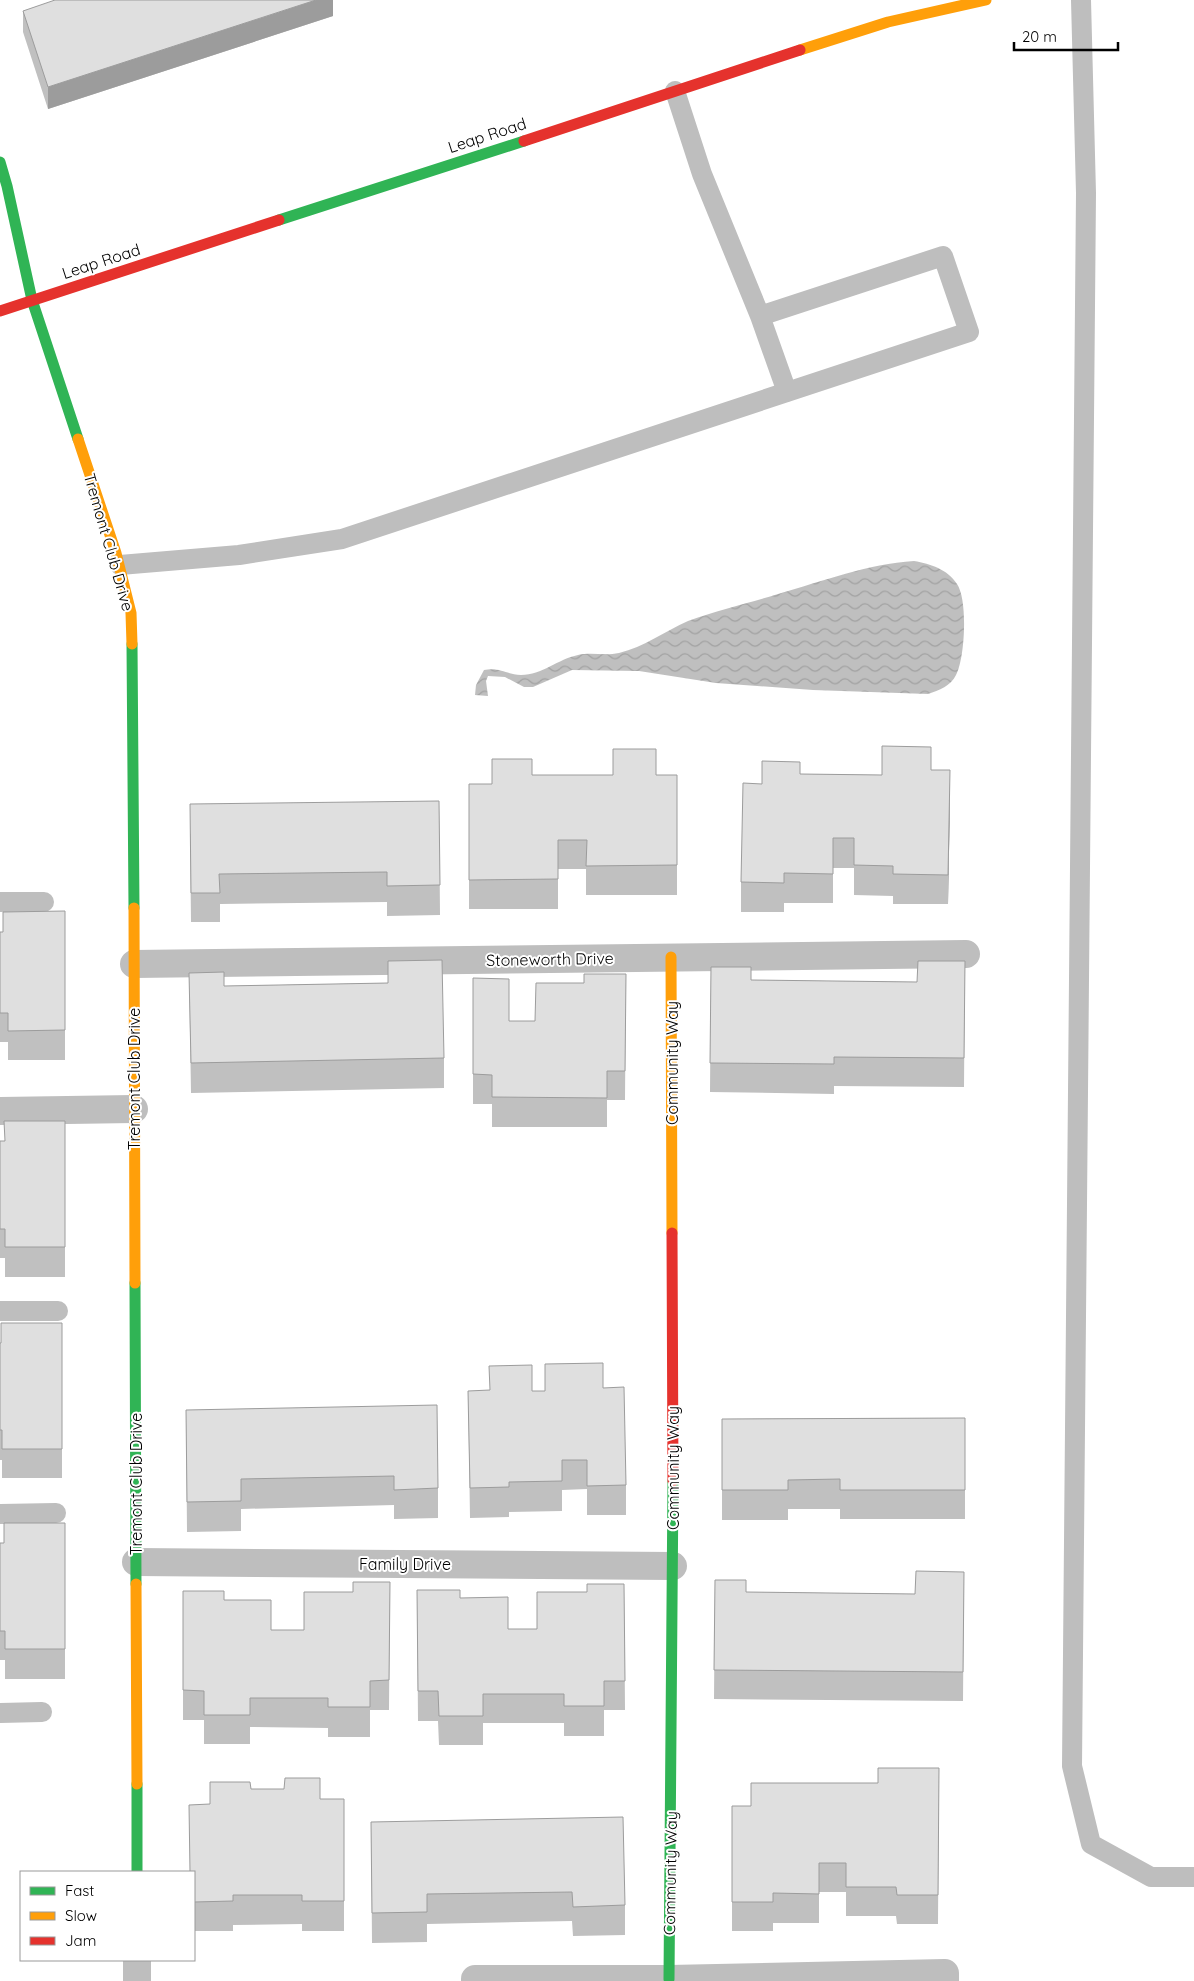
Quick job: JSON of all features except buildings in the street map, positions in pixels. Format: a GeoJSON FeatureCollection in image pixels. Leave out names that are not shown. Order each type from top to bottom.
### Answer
{"type":"FeatureCollection","features":[{"type":"Feature","properties":{"kind":"street","name":"Leap Road"},"geometry":{"type":"LineString","coordinates":[[0,311],[888,22],[986,0]]}},
{"type":"Feature","properties":{"kind":"street","name":"Tremont Club Drive"},"geometry":{"type":"LineString","coordinates":[[0,162],[32,300],[120,565],[131,614],[137,1871]]}},
{"type":"Feature","properties":{"kind":"street","name":"Stoneworth Drive"},"geometry":{"type":"LineString","coordinates":[[134,964],[966,954]]}},
{"type":"Feature","properties":{"kind":"street","name":"Community Way"},"geometry":{"type":"LineString","coordinates":[[669,1979],[673,1566],[672,957]]}},
{"type":"Feature","properties":{"kind":"street"},"geometry":{"type":"LineString","coordinates":[[0,1111],[134,1109]]}},
{"type":"Feature","properties":{"kind":"street","name":"Family Drive"},"geometry":{"type":"LineString","coordinates":[[136,1562],[673,1566]]}},
{"type":"Feature","properties":{"kind":"street"},"geometry":{"type":"LineString","coordinates":[[137,1961],[137,1981]]}},
{"type":"Feature","properties":{"kind":"street"},"geometry":{"type":"LineString","coordinates":[[475,1980],[945,1977]]}},
{"type":"Feature","properties":{"kind":"lane"},"geometry":{"type":"LineString","coordinates":[[1081,0],[1086,203],[1072,1766],[1091,1844],[1151,1877],[1194,1877]]}},
{"type":"Feature","properties":{"kind":"lane"},"geometry":{"type":"LineString","coordinates":[[675,91],[702,174],[760,316],[787,392]]}},
{"type":"Feature","properties":{"kind":"lane"},"geometry":{"type":"LineString","coordinates":[[120,565],[239,555],[342,539],[969,332],[944,256],[760,316]]}},
{"type":"Feature","properties":{"kind":"lane"},"geometry":{"type":"LineString","coordinates":[[0,902],[44,902]]}},
{"type":"Feature","properties":{"kind":"lane"},"geometry":{"type":"LineString","coordinates":[[0,1311],[58,1311]]}},
{"type":"Feature","properties":{"kind":"lane"},"geometry":{"type":"LineString","coordinates":[[0,1514],[56,1513]]}},
{"type":"Feature","properties":{"kind":"lane"},"geometry":{"type":"LineString","coordinates":[[0,1713],[42,1712]]}},
{"type":"Feature","properties":{"kind":"water"},"geometry":{"type":"Polygon","coordinates":[[[914,561],[932,566],[948,574],[957,584],[963,603],[962,656],[956,675],[948,685],[928,694],[813,690],[716,683],[639,671],[572,670],[533,687],[524,687],[505,677],[488,676],[486,681],[488,696],[475,695],[476,685],[484,670],[490,669],[516,675],[529,674],[578,655],[619,653],[646,643],[679,625],[710,613],[863,569],[914,561]]]}},
{"type":"Feature","properties":{"kind":"traffic: fast"},"geometry":{"type":"LineString","coordinates":[[279,220],[524,141]]}},
{"type":"Feature","properties":{"kind":"traffic: fast"},"geometry":{"type":"LineString","coordinates":[[0,162],[32,300],[78,439]]}},
{"type":"Feature","properties":{"kind":"traffic: fast"},"geometry":{"type":"LineString","coordinates":[[132,644],[134,908]]}},
{"type":"Feature","properties":{"kind":"traffic: fast"},"geometry":{"type":"LineString","coordinates":[[135,1283],[136,1584]]}},
{"type":"Feature","properties":{"kind":"traffic: fast"},"geometry":{"type":"LineString","coordinates":[[669,1979],[673,1481]]}},
{"type":"Feature","properties":{"kind":"traffic: fast"},"geometry":{"type":"LineString","coordinates":[[137,1784],[137,1871]]}},
{"type":"Feature","properties":{"kind":"traffic: slow"},"geometry":{"type":"LineString","coordinates":[[800,50],[888,22],[986,0]]}},
{"type":"Feature","properties":{"kind":"traffic: slow"},"geometry":{"type":"LineString","coordinates":[[78,439],[116,553],[131,613],[132,644]]}},
{"type":"Feature","properties":{"kind":"traffic: slow"},"geometry":{"type":"LineString","coordinates":[[134,908],[135,1283]]}},
{"type":"Feature","properties":{"kind":"traffic: slow"},"geometry":{"type":"LineString","coordinates":[[671,957],[672,1233]]}},
{"type":"Feature","properties":{"kind":"traffic: slow"},"geometry":{"type":"LineString","coordinates":[[136,1584],[137,1784]]}},
{"type":"Feature","properties":{"kind":"traffic: jam"},"geometry":{"type":"LineString","coordinates":[[524,141],[800,50]]}},
{"type":"Feature","properties":{"kind":"traffic: jam"},"geometry":{"type":"LineString","coordinates":[[0,311],[279,220]]}},
{"type":"Feature","properties":{"kind":"traffic: jam"},"geometry":{"type":"LineString","coordinates":[[672,1233],[673,1481]]}}]}
